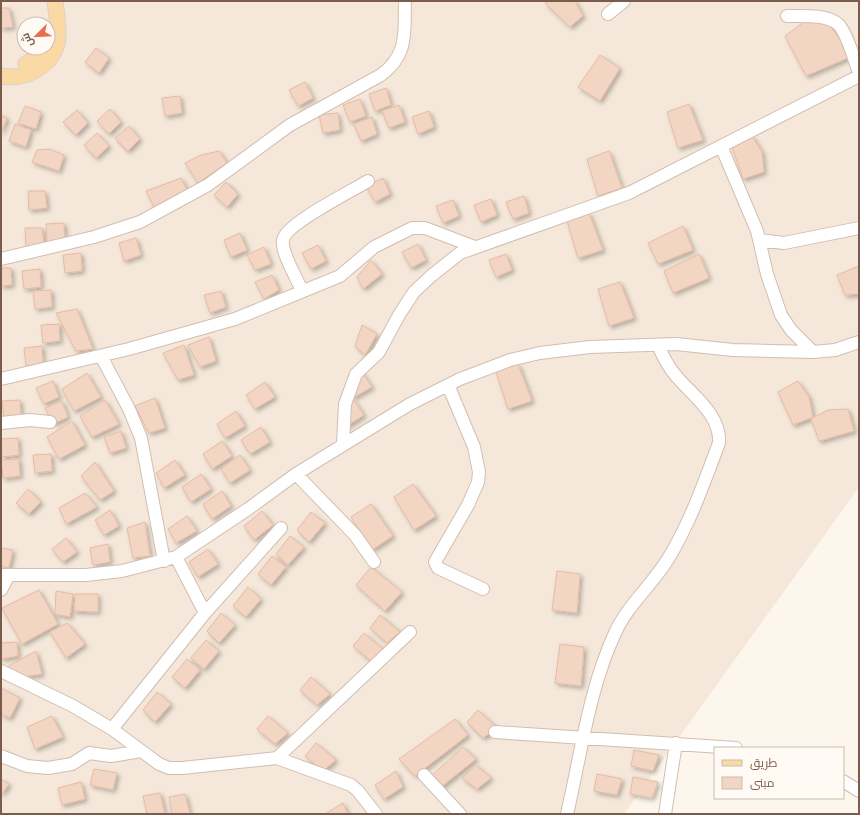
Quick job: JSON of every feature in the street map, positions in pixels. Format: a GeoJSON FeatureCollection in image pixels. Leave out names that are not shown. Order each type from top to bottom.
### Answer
{"type":"FeatureCollection","features":[{"type":"Feature","properties":{"kind":"main road"},"geometry":{"type":"LineString","coordinates":[[45,1],[46,16]]}},
{"type":"Feature","properties":{"kind":"main road"},"geometry":{"type":"LineString","coordinates":[[1,76],[14,77],[34,72],[53,56],[58,37],[55,1]]}},
{"type":"Feature","properties":{"kind":"main road"},"geometry":{"type":"LineString","coordinates":[[1,68],[18,68],[39,56]]}},
{"type":"Feature","properties":{"kind":"street"},"geometry":{"type":"LineString","coordinates":[[1,259],[94,237],[140,222],[208,185],[297,120],[381,75],[390,68],[401,54],[405,1]]}},
{"type":"Feature","properties":{"kind":"street"},"geometry":{"type":"LineString","coordinates":[[608,14],[624,1]]}},
{"type":"Feature","properties":{"kind":"street"},"geometry":{"type":"LineString","coordinates":[[787,16],[815,16],[837,23],[843,31],[859,72]]}},
{"type":"Feature","properties":{"kind":"street"},"geometry":{"type":"LineString","coordinates":[[343,444],[345,404],[347,395],[356,374],[379,352],[399,314],[414,292],[431,276],[460,253],[629,193],[859,76]]}},
{"type":"Feature","properties":{"kind":"street"},"geometry":{"type":"LineString","coordinates":[[721,146],[753,220],[764,262],[781,315],[791,330],[812,352]]}},
{"type":"Feature","properties":{"kind":"street"},"geometry":{"type":"LineString","coordinates":[[302,291],[285,254],[283,240],[285,234],[299,222],[368,181]]}},
{"type":"Feature","properties":{"kind":"street"},"geometry":{"type":"LineString","coordinates":[[1,379],[101,356],[216,326],[340,276],[374,248],[412,228],[425,228],[476,247]]}},
{"type":"Feature","properties":{"kind":"street"},"geometry":{"type":"LineString","coordinates":[[759,240],[784,243],[859,228]]}},
{"type":"Feature","properties":{"kind":"street"},"geometry":{"type":"LineString","coordinates":[[568,814],[584,737],[599,676],[614,633],[667,560],[680,539],[699,497],[719,443],[720,436],[714,421],[666,363],[658,345]]}},
{"type":"Feature","properties":{"kind":"street"},"geometry":{"type":"LineString","coordinates":[[1,590],[5,575],[86,575],[122,571],[176,557],[248,509],[296,474],[410,404],[448,385],[510,360],[540,353],[590,347],[694,345],[733,350],[823,352],[856,345]]}},
{"type":"Feature","properties":{"kind":"street"},"geometry":{"type":"LineString","coordinates":[[101,356],[130,409],[141,438],[164,561]]}},
{"type":"Feature","properties":{"kind":"street"},"geometry":{"type":"LineString","coordinates":[[448,385],[474,447],[479,472],[478,482],[468,505],[435,562],[438,568],[483,589]]}},
{"type":"Feature","properties":{"kind":"street"},"geometry":{"type":"LineString","coordinates":[[1,423],[30,420],[50,422]]}},
{"type":"Feature","properties":{"kind":"street"},"geometry":{"type":"LineString","coordinates":[[296,474],[355,536],[374,562]]}},
{"type":"Feature","properties":{"kind":"street"},"geometry":{"type":"LineString","coordinates":[[112,729],[205,613],[281,528]]}},
{"type":"Feature","properties":{"kind":"street"},"geometry":{"type":"LineString","coordinates":[[176,557],[205,613]]}},
{"type":"Feature","properties":{"kind":"street"},"geometry":{"type":"LineString","coordinates":[[277,758],[410,632]]}},
{"type":"Feature","properties":{"kind":"street"},"geometry":{"type":"LineString","coordinates":[[1,671],[60,699],[112,729],[158,764],[169,768],[182,768],[277,758],[351,785],[358,791],[376,814]]}},
{"type":"Feature","properties":{"kind":"street"},"geometry":{"type":"LineString","coordinates":[[495,732],[724,747]]}},
{"type":"Feature","properties":{"kind":"street"},"geometry":{"type":"LineString","coordinates":[[665,814],[676,743]]}},
{"type":"Feature","properties":{"kind":"street"},"geometry":{"type":"LineString","coordinates":[[1,756],[27,766],[48,768],[72,764],[89,753],[111,756],[141,751]]}},
{"type":"Feature","properties":{"kind":"street"},"geometry":{"type":"LineString","coordinates":[[424,775],[460,814]]}},
{"type":"Feature","properties":{"kind":"street"},"geometry":{"type":"LineString","coordinates":[[844,782],[859,791]]}},
{"type":"Feature","properties":{"kind":"shaded area"},"geometry":{"type":"Polygon","coordinates":[[[1,1],[859,1],[859,487],[624,814],[1,814],[1,1]]]}},
{"type":"Feature","properties":{"kind":"building"},"geometry":{"type":"Polygon","coordinates":[[[548,1],[575,1],[583,16],[570,27],[545,3],[548,1]]]}},
{"type":"Feature","properties":{"kind":"building"},"geometry":{"type":"Polygon","coordinates":[[[1,8],[9,8],[13,27],[1,28],[1,8]]]}},
{"type":"Feature","properties":{"kind":"building"},"geometry":{"type":"Polygon","coordinates":[[[808,19],[828,23],[843,44],[848,58],[806,76],[785,36],[808,19]]]}},
{"type":"Feature","properties":{"kind":"building"},"geometry":{"type":"Polygon","coordinates":[[[96,48],[109,58],[99,73],[85,62],[96,48]]]}},
{"type":"Feature","properties":{"kind":"building"},"geometry":{"type":"Polygon","coordinates":[[[600,55],[620,68],[600,101],[578,87],[600,55]]]}},
{"type":"Feature","properties":{"kind":"building"},"geometry":{"type":"Polygon","coordinates":[[[305,82],[313,98],[298,106],[289,90],[305,82]]]}},
{"type":"Feature","properties":{"kind":"building"},"geometry":{"type":"Polygon","coordinates":[[[386,88],[391,105],[375,111],[369,94],[386,88]]]}},
{"type":"Feature","properties":{"kind":"building"},"geometry":{"type":"Polygon","coordinates":[[[180,96],[182,113],[165,116],[162,98],[180,96]]]}},
{"type":"Feature","properties":{"kind":"building"},"geometry":{"type":"Polygon","coordinates":[[[360,99],[366,116],[350,122],[343,105],[360,99]]]}},
{"type":"Feature","properties":{"kind":"building"},"geometry":{"type":"Polygon","coordinates":[[[689,104],[703,140],[678,148],[667,112],[689,104]]]}},
{"type":"Feature","properties":{"kind":"building"},"geometry":{"type":"Polygon","coordinates":[[[399,105],[405,122],[389,128],[382,111],[399,105]]]}},
{"type":"Feature","properties":{"kind":"building"},"geometry":{"type":"Polygon","coordinates":[[[25,106],[41,112],[36,129],[18,123],[25,106]]]}},
{"type":"Feature","properties":{"kind":"building"},"geometry":{"type":"Polygon","coordinates":[[[110,109],[121,122],[109,134],[97,121],[110,109]]]}},
{"type":"Feature","properties":{"kind":"building"},"geometry":{"type":"Polygon","coordinates":[[[77,110],[88,123],[76,135],[63,122],[77,110]]]}},
{"type":"Feature","properties":{"kind":"building"},"geometry":{"type":"Polygon","coordinates":[[[429,111],[434,127],[418,134],[412,117],[429,111]]]}},
{"type":"Feature","properties":{"kind":"building"},"geometry":{"type":"Polygon","coordinates":[[[338,113],[340,130],[323,133],[319,115],[338,113]]]}},
{"type":"Feature","properties":{"kind":"building"},"geometry":{"type":"Polygon","coordinates":[[[1,115],[7,118],[1,133],[1,115]]]}},
{"type":"Feature","properties":{"kind":"building"},"geometry":{"type":"Polygon","coordinates":[[[372,117],[377,134],[361,141],[354,124],[372,117]]]}},
{"type":"Feature","properties":{"kind":"building"},"geometry":{"type":"Polygon","coordinates":[[[15,124],[31,130],[26,147],[9,141],[15,124]]]}},
{"type":"Feature","properties":{"kind":"building"},"geometry":{"type":"Polygon","coordinates":[[[129,126],[140,139],[128,151],[115,138],[129,126]]]}},
{"type":"Feature","properties":{"kind":"building"},"geometry":{"type":"Polygon","coordinates":[[[97,133],[109,146],[96,158],[84,145],[97,133]]]}},
{"type":"Feature","properties":{"kind":"building"},"geometry":{"type":"Polygon","coordinates":[[[752,136],[762,152],[764,172],[743,179],[731,144],[752,136]]]}},
{"type":"Feature","properties":{"kind":"building"},"geometry":{"type":"Polygon","coordinates":[[[49,149],[64,155],[59,171],[32,162],[37,150],[49,149]]]}},
{"type":"Feature","properties":{"kind":"building"},"geometry":{"type":"Polygon","coordinates":[[[219,151],[227,163],[198,183],[185,163],[201,155],[219,151]]]}},
{"type":"Feature","properties":{"kind":"building"},"geometry":{"type":"Polygon","coordinates":[[[609,151],[622,188],[598,196],[587,159],[609,151]]]}},
{"type":"Feature","properties":{"kind":"building"},"geometry":{"type":"Polygon","coordinates":[[[181,178],[187,190],[154,207],[146,191],[181,178]]]}},
{"type":"Feature","properties":{"kind":"building"},"geometry":{"type":"Polygon","coordinates":[[[383,178],[390,194],[375,202],[366,186],[383,178]]]}},
{"type":"Feature","properties":{"kind":"building"},"geometry":{"type":"Polygon","coordinates":[[[226,182],[238,194],[227,207],[214,195],[226,182]]]}},
{"type":"Feature","properties":{"kind":"building"},"geometry":{"type":"Polygon","coordinates":[[[28,191],[45,191],[47,208],[29,210],[28,191]]]}},
{"type":"Feature","properties":{"kind":"building"},"geometry":{"type":"Polygon","coordinates":[[[524,196],[529,213],[513,219],[506,202],[524,196]]]}},
{"type":"Feature","properties":{"kind":"building"},"geometry":{"type":"Polygon","coordinates":[[[491,199],[497,215],[481,222],[474,205],[491,199]]]}},
{"type":"Feature","properties":{"kind":"building"},"geometry":{"type":"Polygon","coordinates":[[[453,200],[459,216],[443,223],[436,206],[453,200]]]}},
{"type":"Feature","properties":{"kind":"building"},"geometry":{"type":"Polygon","coordinates":[[[589,213],[603,250],[578,258],[567,221],[589,213]]]}},
{"type":"Feature","properties":{"kind":"building"},"geometry":{"type":"Polygon","coordinates":[[[64,223],[65,240],[47,242],[46,224],[64,223]]]}},
{"type":"Feature","properties":{"kind":"building"},"geometry":{"type":"Polygon","coordinates":[[[683,226],[693,250],[658,264],[648,243],[683,226]]]}},
{"type":"Feature","properties":{"kind":"building"},"geometry":{"type":"Polygon","coordinates":[[[25,228],[42,228],[44,245],[26,247],[25,228]]]}},
{"type":"Feature","properties":{"kind":"building"},"geometry":{"type":"Polygon","coordinates":[[[240,233],[247,250],[231,257],[224,240],[240,233]]]}},
{"type":"Feature","properties":{"kind":"building"},"geometry":{"type":"Polygon","coordinates":[[[136,238],[141,255],[124,261],[119,243],[136,238]]]}},
{"type":"Feature","properties":{"kind":"building"},"geometry":{"type":"Polygon","coordinates":[[[418,244],[426,260],[411,268],[402,252],[418,244]]]}},
{"type":"Feature","properties":{"kind":"building"},"geometry":{"type":"Polygon","coordinates":[[[318,245],[326,261],[311,269],[302,253],[318,245]]]}},
{"type":"Feature","properties":{"kind":"building"},"geometry":{"type":"Polygon","coordinates":[[[264,247],[271,264],[255,270],[247,255],[264,247]]]}},
{"type":"Feature","properties":{"kind":"building"},"geometry":{"type":"Polygon","coordinates":[[[81,253],[82,271],[65,273],[63,255],[81,253]]]}},
{"type":"Feature","properties":{"kind":"building"},"geometry":{"type":"Polygon","coordinates":[[[506,254],[512,270],[496,277],[489,260],[506,254]]]}},
{"type":"Feature","properties":{"kind":"building"},"geometry":{"type":"Polygon","coordinates":[[[699,254],[709,278],[673,293],[664,271],[699,254]]]}},
{"type":"Feature","properties":{"kind":"building"},"geometry":{"type":"Polygon","coordinates":[[[371,260],[382,274],[363,289],[357,277],[371,260]]]}},
{"type":"Feature","properties":{"kind":"building"},"geometry":{"type":"Polygon","coordinates":[[[859,266],[859,294],[845,295],[837,275],[859,266]]]}},
{"type":"Feature","properties":{"kind":"building"},"geometry":{"type":"Polygon","coordinates":[[[1,268],[11,268],[12,285],[1,286],[1,268]]]}},
{"type":"Feature","properties":{"kind":"building"},"geometry":{"type":"Polygon","coordinates":[[[40,269],[41,287],[24,289],[22,271],[40,269]]]}},
{"type":"Feature","properties":{"kind":"building"},"geometry":{"type":"Polygon","coordinates":[[[272,275],[279,290],[264,299],[255,282],[272,275]]]}},
{"type":"Feature","properties":{"kind":"building"},"geometry":{"type":"Polygon","coordinates":[[[620,282],[634,318],[609,326],[598,289],[620,282]]]}},
{"type":"Feature","properties":{"kind":"building"},"geometry":{"type":"Polygon","coordinates":[[[51,290],[52,307],[35,309],[33,291],[51,290]]]}},
{"type":"Feature","properties":{"kind":"building"},"geometry":{"type":"Polygon","coordinates":[[[221,291],[226,307],[210,313],[204,295],[221,291]]]}},
{"type":"Feature","properties":{"kind":"building"},"geometry":{"type":"Polygon","coordinates":[[[77,309],[93,349],[76,351],[56,313],[77,309]]]}},
{"type":"Feature","properties":{"kind":"building"},"geometry":{"type":"Polygon","coordinates":[[[59,324],[60,341],[43,343],[41,325],[59,324]]]}},
{"type":"Feature","properties":{"kind":"building"},"geometry":{"type":"Polygon","coordinates":[[[362,325],[377,334],[365,355],[355,346],[362,325]]]}},
{"type":"Feature","properties":{"kind":"building"},"geometry":{"type":"Polygon","coordinates":[[[209,337],[216,361],[200,367],[188,345],[209,337]]]}},
{"type":"Feature","properties":{"kind":"building"},"geometry":{"type":"Polygon","coordinates":[[[184,345],[194,375],[178,380],[163,353],[184,345]]]}},
{"type":"Feature","properties":{"kind":"building"},"geometry":{"type":"Polygon","coordinates":[[[42,346],[43,364],[26,366],[24,348],[42,346]]]}},
{"type":"Feature","properties":{"kind":"building"},"geometry":{"type":"Polygon","coordinates":[[[518,364],[532,401],[508,409],[496,372],[518,364]]]}},
{"type":"Feature","properties":{"kind":"building"},"geometry":{"type":"Polygon","coordinates":[[[362,372],[372,387],[351,399],[362,372]]]}},
{"type":"Feature","properties":{"kind":"building"},"geometry":{"type":"Polygon","coordinates":[[[87,373],[101,397],[74,411],[62,389],[87,373]]]}},
{"type":"Feature","properties":{"kind":"building"},"geometry":{"type":"Polygon","coordinates":[[[53,381],[59,397],[44,404],[36,388],[53,381]]]}},
{"type":"Feature","properties":{"kind":"building"},"geometry":{"type":"Polygon","coordinates":[[[798,381],[809,397],[813,417],[793,425],[778,392],[798,381]]]}},
{"type":"Feature","properties":{"kind":"building"},"geometry":{"type":"Polygon","coordinates":[[[265,382],[275,397],[255,409],[246,395],[265,382]]]}},
{"type":"Feature","properties":{"kind":"building"},"geometry":{"type":"Polygon","coordinates":[[[155,398],[165,428],[149,433],[135,406],[155,398]]]}},
{"type":"Feature","properties":{"kind":"building"},"geometry":{"type":"Polygon","coordinates":[[[20,400],[21,417],[4,419],[2,401],[20,400]]]}},
{"type":"Feature","properties":{"kind":"building"},"geometry":{"type":"Polygon","coordinates":[[[105,400],[119,424],[92,437],[80,416],[105,400]]]}},
{"type":"Feature","properties":{"kind":"building"},"geometry":{"type":"Polygon","coordinates":[[[354,400],[364,415],[344,428],[347,410],[354,400]]]}},
{"type":"Feature","properties":{"kind":"building"},"geometry":{"type":"Polygon","coordinates":[[[62,401],[68,417],[53,424],[45,408],[62,401]]]}},
{"type":"Feature","properties":{"kind":"building"},"geometry":{"type":"Polygon","coordinates":[[[848,409],[854,431],[819,441],[811,419],[828,410],[848,409]]]}},
{"type":"Feature","properties":{"kind":"building"},"geometry":{"type":"Polygon","coordinates":[[[236,411],[245,426],[225,438],[217,424],[236,411]]]}},
{"type":"Feature","properties":{"kind":"building"},"geometry":{"type":"Polygon","coordinates":[[[72,421],[85,445],[59,459],[47,437],[72,421]]]}},
{"type":"Feature","properties":{"kind":"building"},"geometry":{"type":"Polygon","coordinates":[[[261,427],[270,442],[250,454],[241,440],[261,427]]]}},
{"type":"Feature","properties":{"kind":"building"},"geometry":{"type":"Polygon","coordinates":[[[121,431],[126,448],[110,453],[104,437],[121,431]]]}},
{"type":"Feature","properties":{"kind":"building"},"geometry":{"type":"Polygon","coordinates":[[[18,438],[19,455],[2,457],[1,439],[18,438]]]}},
{"type":"Feature","properties":{"kind":"building"},"geometry":{"type":"Polygon","coordinates":[[[222,441],[232,456],[212,469],[203,454],[222,441]]]}},
{"type":"Feature","properties":{"kind":"building"},"geometry":{"type":"Polygon","coordinates":[[[51,454],[52,471],[35,473],[33,455],[51,454]]]}},
{"type":"Feature","properties":{"kind":"building"},"geometry":{"type":"Polygon","coordinates":[[[240,455],[250,470],[230,483],[221,469],[240,455]]]}},
{"type":"Feature","properties":{"kind":"building"},"geometry":{"type":"Polygon","coordinates":[[[19,459],[20,476],[3,478],[1,460],[19,459]]]}},
{"type":"Feature","properties":{"kind":"building"},"geometry":{"type":"Polygon","coordinates":[[[175,460],[185,475],[164,488],[156,473],[175,460]]]}},
{"type":"Feature","properties":{"kind":"building"},"geometry":{"type":"Polygon","coordinates":[[[95,462],[114,491],[100,500],[81,476],[95,462]]]}},
{"type":"Feature","properties":{"kind":"building"},"geometry":{"type":"Polygon","coordinates":[[[201,474],[211,489],[191,502],[182,487],[201,474]]]}},
{"type":"Feature","properties":{"kind":"building"},"geometry":{"type":"Polygon","coordinates":[[[413,484],[436,516],[414,530],[394,497],[413,484]]]}},
{"type":"Feature","properties":{"kind":"building"},"geometry":{"type":"Polygon","coordinates":[[[28,489],[41,502],[29,514],[16,503],[28,489]]]}},
{"type":"Feature","properties":{"kind":"building"},"geometry":{"type":"Polygon","coordinates":[[[222,491],[231,506],[212,519],[203,504],[222,491]]]}},
{"type":"Feature","properties":{"kind":"building"},"geometry":{"type":"Polygon","coordinates":[[[85,493],[97,507],[66,524],[59,508],[85,493]]]}},
{"type":"Feature","properties":{"kind":"building"},"geometry":{"type":"Polygon","coordinates":[[[371,504],[393,536],[372,550],[351,517],[371,504]]]}},
{"type":"Feature","properties":{"kind":"building"},"geometry":{"type":"Polygon","coordinates":[[[110,510],[119,526],[104,535],[95,520],[110,510]]]}},
{"type":"Feature","properties":{"kind":"building"},"geometry":{"type":"Polygon","coordinates":[[[262,511],[273,525],[254,540],[244,526],[262,511]]]}},
{"type":"Feature","properties":{"kind":"building"},"geometry":{"type":"Polygon","coordinates":[[[311,512],[325,523],[309,542],[297,530],[311,512]]]}},
{"type":"Feature","properties":{"kind":"building"},"geometry":{"type":"Polygon","coordinates":[[[187,516],[197,531],[176,543],[168,529],[187,516]]]}},
{"type":"Feature","properties":{"kind":"building"},"geometry":{"type":"Polygon","coordinates":[[[145,522],[150,556],[133,558],[127,528],[145,522]]]}},
{"type":"Feature","properties":{"kind":"building"},"geometry":{"type":"Polygon","coordinates":[[[290,536],[304,547],[288,565],[276,554],[290,536]]]}},
{"type":"Feature","properties":{"kind":"building"},"geometry":{"type":"Polygon","coordinates":[[[66,538],[77,552],[63,562],[52,549],[66,538]]]}},
{"type":"Feature","properties":{"kind":"building"},"geometry":{"type":"Polygon","coordinates":[[[108,544],[110,562],[93,565],[90,548],[108,544]]]}},
{"type":"Feature","properties":{"kind":"building"},"geometry":{"type":"Polygon","coordinates":[[[1,548],[13,550],[9,568],[1,566],[1,548]]]}},
{"type":"Feature","properties":{"kind":"building"},"geometry":{"type":"Polygon","coordinates":[[[208,549],[218,564],[198,577],[189,562],[208,549]]]}},
{"type":"Feature","properties":{"kind":"building"},"geometry":{"type":"Polygon","coordinates":[[[272,556],[286,567],[271,585],[258,574],[272,556]]]}},
{"type":"Feature","properties":{"kind":"building"},"geometry":{"type":"Polygon","coordinates":[[[371,567],[402,592],[385,611],[356,585],[371,567]]]}},
{"type":"Feature","properties":{"kind":"building"},"geometry":{"type":"Polygon","coordinates":[[[557,571],[580,574],[577,613],[552,610],[557,571]]]}},
{"type":"Feature","properties":{"kind":"building"},"geometry":{"type":"Polygon","coordinates":[[[248,587],[261,599],[246,617],[233,606],[248,587]]]}},
{"type":"Feature","properties":{"kind":"building"},"geometry":{"type":"Polygon","coordinates":[[[39,590],[58,624],[22,644],[2,608],[39,590]]]}},
{"type":"Feature","properties":{"kind":"building"},"geometry":{"type":"Polygon","coordinates":[[[56,591],[73,594],[70,617],[55,614],[56,591]]]}},
{"type":"Feature","properties":{"kind":"building"},"geometry":{"type":"Polygon","coordinates":[[[75,594],[98,594],[98,612],[74,611],[75,594]]]}},
{"type":"Feature","properties":{"kind":"building"},"geometry":{"type":"Polygon","coordinates":[[[221,613],[235,625],[219,643],[207,631],[221,613]]]}},
{"type":"Feature","properties":{"kind":"building"},"geometry":{"type":"Polygon","coordinates":[[[380,615],[400,632],[387,643],[370,628],[380,615]]]}},
{"type":"Feature","properties":{"kind":"building"},"geometry":{"type":"Polygon","coordinates":[[[67,623],[85,644],[66,658],[50,632],[67,623]]]}},
{"type":"Feature","properties":{"kind":"building"},"geometry":{"type":"Polygon","coordinates":[[[364,633],[384,650],[371,661],[353,646],[364,633]]]}},
{"type":"Feature","properties":{"kind":"building"},"geometry":{"type":"Polygon","coordinates":[[[206,640],[219,651],[204,669],[191,658],[206,640]]]}},
{"type":"Feature","properties":{"kind":"building"},"geometry":{"type":"Polygon","coordinates":[[[17,642],[18,656],[1,659],[1,643],[17,642]]]}},
{"type":"Feature","properties":{"kind":"building"},"geometry":{"type":"Polygon","coordinates":[[[560,644],[584,647],[581,686],[555,683],[560,644]]]}},
{"type":"Feature","properties":{"kind":"building"},"geometry":{"type":"Polygon","coordinates":[[[36,651],[42,674],[24,677],[5,668],[36,651]]]}},
{"type":"Feature","properties":{"kind":"building"},"geometry":{"type":"Polygon","coordinates":[[[187,659],[200,670],[185,688],[172,677],[187,659]]]}},
{"type":"Feature","properties":{"kind":"building"},"geometry":{"type":"Polygon","coordinates":[[[311,677],[330,694],[317,705],[300,690],[311,677]]]}},
{"type":"Feature","properties":{"kind":"building"},"geometry":{"type":"Polygon","coordinates":[[[1,688],[20,698],[10,718],[1,714],[1,688]]]}},
{"type":"Feature","properties":{"kind":"building"},"geometry":{"type":"Polygon","coordinates":[[[157,692],[171,704],[155,722],[143,710],[157,692]]]}},
{"type":"Feature","properties":{"kind":"building"},"geometry":{"type":"Polygon","coordinates":[[[478,710],[497,728],[483,738],[467,722],[478,710]]]}},
{"type":"Feature","properties":{"kind":"building"},"geometry":{"type":"Polygon","coordinates":[[[52,716],[63,737],[35,749],[27,727],[52,716]]]}},
{"type":"Feature","properties":{"kind":"building"},"geometry":{"type":"Polygon","coordinates":[[[268,716],[288,733],[275,744],[257,729],[268,716]]]}},
{"type":"Feature","properties":{"kind":"building"},"geometry":{"type":"Polygon","coordinates":[[[455,719],[468,735],[415,776],[399,759],[455,719]]]}},
{"type":"Feature","properties":{"kind":"building"},"geometry":{"type":"Polygon","coordinates":[[[316,743],[336,760],[323,771],[305,756],[316,743]]]}},
{"type":"Feature","properties":{"kind":"building"},"geometry":{"type":"Polygon","coordinates":[[[463,747],[476,759],[440,788],[429,778],[463,747]]]}},
{"type":"Feature","properties":{"kind":"building"},"geometry":{"type":"Polygon","coordinates":[[[634,750],[659,755],[653,771],[631,766],[634,750]]]}},
{"type":"Feature","properties":{"kind":"building"},"geometry":{"type":"Polygon","coordinates":[[[476,765],[491,778],[477,789],[462,778],[476,765]]]}},
{"type":"Feature","properties":{"kind":"building"},"geometry":{"type":"Polygon","coordinates":[[[94,769],[117,773],[113,790],[90,785],[94,769]]]}},
{"type":"Feature","properties":{"kind":"building"},"geometry":{"type":"Polygon","coordinates":[[[396,771],[403,787],[384,799],[375,785],[396,771]]]}},
{"type":"Feature","properties":{"kind":"building"},"geometry":{"type":"Polygon","coordinates":[[[597,774],[622,779],[617,795],[594,791],[597,774]]]}},
{"type":"Feature","properties":{"kind":"building"},"geometry":{"type":"Polygon","coordinates":[[[633,777],[658,782],[652,798],[630,794],[633,777]]]}},
{"type":"Feature","properties":{"kind":"building"},"geometry":{"type":"Polygon","coordinates":[[[1,779],[9,784],[1,795],[1,779]]]}},
{"type":"Feature","properties":{"kind":"building"},"geometry":{"type":"Polygon","coordinates":[[[81,782],[85,799],[62,805],[58,788],[81,782]]]}},
{"type":"Feature","properties":{"kind":"building"},"geometry":{"type":"Polygon","coordinates":[[[160,793],[165,814],[147,814],[143,796],[160,793]]]}},
{"type":"Feature","properties":{"kind":"building"},"geometry":{"type":"Polygon","coordinates":[[[185,794],[190,814],[172,814],[169,797],[185,794]]]}},
{"type":"Feature","properties":{"kind":"building"},"geometry":{"type":"Polygon","coordinates":[[[343,803],[348,814],[325,814],[343,803]]]}}]}
